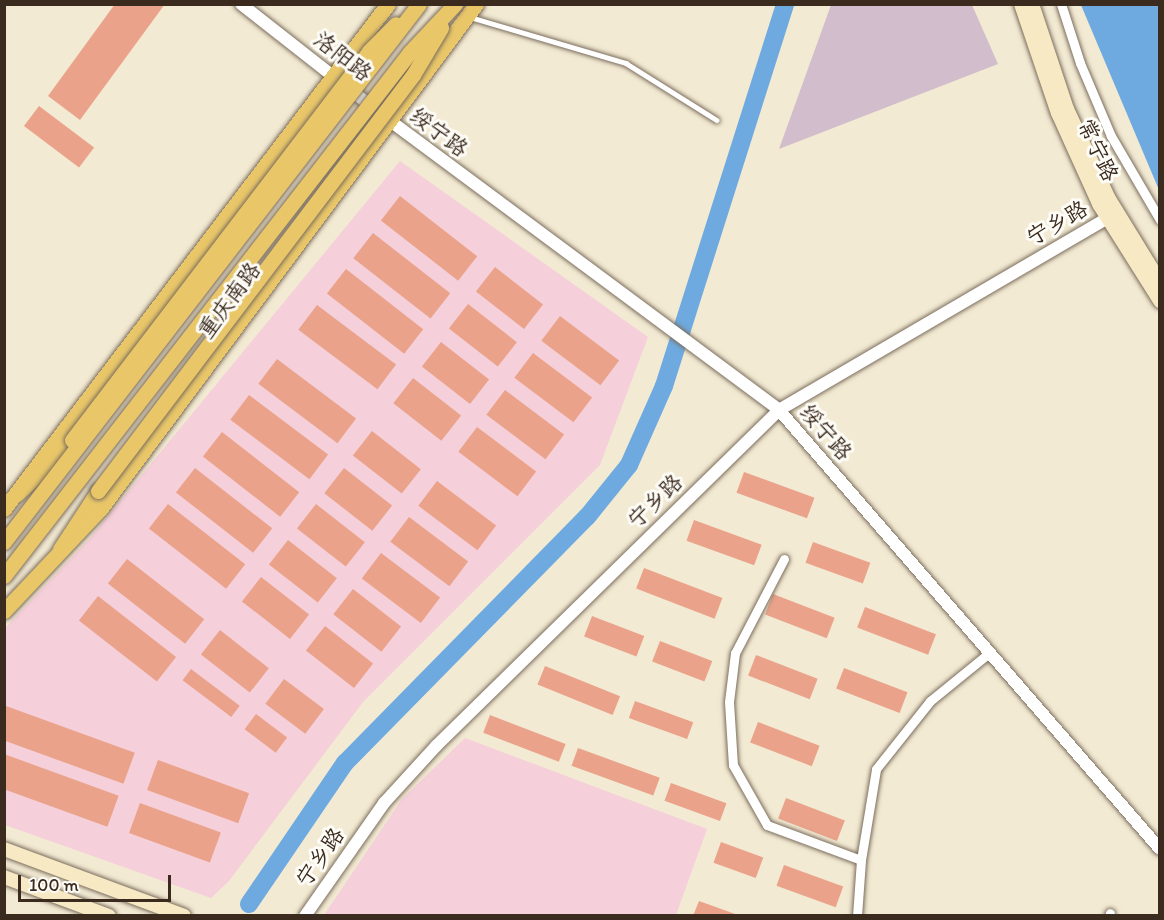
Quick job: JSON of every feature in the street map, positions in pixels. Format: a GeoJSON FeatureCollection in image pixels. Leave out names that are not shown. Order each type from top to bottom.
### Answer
{"type":"FeatureCollection","features":[{"type":"Feature","properties":{"kind":"main road"},"geometry":{"type":"LineString","coordinates":[[4,509],[388,4]]}},
{"type":"Feature","properties":{"kind":"main road"},"geometry":{"type":"LineString","coordinates":[[17,494],[67,447],[369,51],[415,4]]}},
{"type":"Feature","properties":{"kind":"main road"},"geometry":{"type":"LineString","coordinates":[[4,542],[419,4]]}},
{"type":"Feature","properties":{"kind":"main road"},"geometry":{"type":"LineString","coordinates":[[60,549],[98,490],[413,75],[455,4]]}},
{"type":"Feature","properties":{"kind":"main road"},"geometry":{"type":"LineString","coordinates":[[4,576],[410,52],[455,4]]}},
{"type":"Feature","properties":{"kind":"main road","name":"常宁路"},"geometry":{"type":"LineString","coordinates":[[1022,4],[1058,113],[1160,301]]}},
{"type":"Feature","properties":{"kind":"main road","name":"常宁路"},"geometry":{"type":"LineString","coordinates":[[1032,4],[1067,109],[1112,215],[1160,282]]}},
{"type":"Feature","properties":{"kind":"main road","name":"重庆南路"},"geometry":{"type":"LineString","coordinates":[[4,611],[101,508],[127,475],[388,120],[472,10]]}},
{"type":"Feature","properties":{"kind":"main road"},"geometry":{"type":"LineString","coordinates":[[4,849],[184,915]]}},
{"type":"Feature","properties":{"kind":"main road"},"geometry":{"type":"LineString","coordinates":[[4,877],[109,915]]}},
{"type":"Feature","properties":{"kind":"street","name":"洛阳路"},"geometry":{"type":"LineString","coordinates":[[242,4],[335,75],[388,120]]}},
{"type":"Feature","properties":{"kind":"street"},"geometry":{"type":"LineString","coordinates":[[1061,4],[1080,63],[1111,136],[1160,220]]}},
{"type":"Feature","properties":{"kind":"street","name":"绥宁路"},"geometry":{"type":"LineString","coordinates":[[388,120],[779,410],[1160,849]]}},
{"type":"Feature","properties":{"kind":"street","name":"宁乡路"},"geometry":{"type":"LineString","coordinates":[[305,915],[384,803],[436,746],[779,410],[1112,215]]}},
{"type":"Feature","properties":{"kind":"street"},"geometry":{"type":"LineString","coordinates":[[784,559],[735,653],[729,702],[732,765],[766,825],[861,860]]}},
{"type":"Feature","properties":{"kind":"street"},"geometry":{"type":"LineString","coordinates":[[856,915],[861,860],[876,769],[930,701],[989,653]]}},
{"type":"Feature","properties":{"kind":"lane"},"geometry":{"type":"LineString","coordinates":[[472,10],[626,63],[717,120]]}},
{"type":"Feature","properties":{"kind":"shaded area"},"geometry":{"type":"Polygon","coordinates":[[[831,5],[972,5],[998,64],[779,149],[831,5]]]}},
{"type":"Feature","properties":{"kind":"shaded area"},"geometry":{"type":"Polygon","coordinates":[[[400,161],[648,337],[600,465],[363,702],[229,881],[211,898],[5,825],[5,628],[89,539],[400,161]]]}},
{"type":"Feature","properties":{"kind":"shaded area"},"geometry":{"type":"Polygon","coordinates":[[[465,738],[707,829],[676,915],[324,915],[402,799],[465,738]]]}},
{"type":"Feature","properties":{"kind":"water"},"geometry":{"type":"Polygon","coordinates":[[[1081,5],[1159,5],[1159,190],[1081,5]]]}},
{"type":"Feature","properties":{"kind":"building"},"geometry":{"type":"Polygon","coordinates":[[[115,4],[165,4],[80,120],[48,96],[115,4]]]}},
{"type":"Feature","properties":{"kind":"building"},"geometry":{"type":"Polygon","coordinates":[[[39,106],[94,148],[79,167],[24,126],[39,106]]]}},
{"type":"Feature","properties":{"kind":"building"},"geometry":{"type":"Polygon","coordinates":[[[400,196],[477,256],[458,281],[381,220],[400,196]]]}},
{"type":"Feature","properties":{"kind":"building"},"geometry":{"type":"Polygon","coordinates":[[[373,233],[450,293],[431,319],[353,258],[373,233]]]}},
{"type":"Feature","properties":{"kind":"building"},"geometry":{"type":"Polygon","coordinates":[[[495,267],[543,305],[524,329],[476,291],[495,267]]]}},
{"type":"Feature","properties":{"kind":"building"},"geometry":{"type":"Polygon","coordinates":[[[346,269],[423,329],[404,354],[327,293],[346,269]]]}},
{"type":"Feature","properties":{"kind":"building"},"geometry":{"type":"Polygon","coordinates":[[[468,304],[517,342],[498,367],[449,328],[468,304]]]}},
{"type":"Feature","properties":{"kind":"building"},"geometry":{"type":"Polygon","coordinates":[[[317,305],[396,365],[377,389],[298,330],[317,305]]]}},
{"type":"Feature","properties":{"kind":"building"},"geometry":{"type":"Polygon","coordinates":[[[560,316],[619,361],[600,385],[541,341],[560,316]]]}},
{"type":"Feature","properties":{"kind":"building"},"geometry":{"type":"Polygon","coordinates":[[[441,342],[489,380],[470,404],[422,366],[441,342]]]}},
{"type":"Feature","properties":{"kind":"building"},"geometry":{"type":"Polygon","coordinates":[[[533,353],[592,398],[573,422],[514,378],[533,353]]]}},
{"type":"Feature","properties":{"kind":"building"},"geometry":{"type":"Polygon","coordinates":[[[277,359],[356,419],[337,443],[258,384],[277,359]]]}},
{"type":"Feature","properties":{"kind":"building"},"geometry":{"type":"Polygon","coordinates":[[[413,378],[461,416],[441,441],[393,403],[413,378]]]}},
{"type":"Feature","properties":{"kind":"building"},"geometry":{"type":"Polygon","coordinates":[[[505,390],[564,435],[545,459],[486,415],[505,390]]]}},
{"type":"Feature","properties":{"kind":"building"},"geometry":{"type":"Polygon","coordinates":[[[249,395],[328,455],[309,479],[230,420],[249,395]]]}},
{"type":"Feature","properties":{"kind":"building"},"geometry":{"type":"Polygon","coordinates":[[[477,427],[536,472],[517,496],[458,452],[477,427]]]}},
{"type":"Feature","properties":{"kind":"building"},"geometry":{"type":"Polygon","coordinates":[[[372,431],[421,469],[402,494],[353,455],[372,431]]]}},
{"type":"Feature","properties":{"kind":"building"},"geometry":{"type":"Polygon","coordinates":[[[222,432],[299,492],[280,517],[203,456],[222,432]]]}},
{"type":"Feature","properties":{"kind":"building"},"geometry":{"type":"Polygon","coordinates":[[[195,468],[272,528],[253,553],[176,492],[195,468]]]}},
{"type":"Feature","properties":{"kind":"building"},"geometry":{"type":"Polygon","coordinates":[[[344,468],[392,506],[372,531],[324,493],[344,468]]]}},
{"type":"Feature","properties":{"kind":"building"},"geometry":{"type":"Polygon","coordinates":[[[744,472],[814,498],[807,518],[736,493],[744,472]]]}},
{"type":"Feature","properties":{"kind":"building"},"geometry":{"type":"Polygon","coordinates":[[[437,481],[496,526],[477,550],[418,506],[437,481]]]}},
{"type":"Feature","properties":{"kind":"building"},"geometry":{"type":"Polygon","coordinates":[[[168,504],[245,564],[226,589],[149,528],[168,504]]]}},
{"type":"Feature","properties":{"kind":"building"},"geometry":{"type":"Polygon","coordinates":[[[316,504],[365,542],[346,567],[297,528],[316,504]]]}},
{"type":"Feature","properties":{"kind":"building"},"geometry":{"type":"Polygon","coordinates":[[[409,517],[468,562],[449,586],[390,542],[409,517]]]}},
{"type":"Feature","properties":{"kind":"building"},"geometry":{"type":"Polygon","coordinates":[[[694,520],[762,545],[754,565],[686,541],[694,520]]]}},
{"type":"Feature","properties":{"kind":"building"},"geometry":{"type":"Polygon","coordinates":[[[288,540],[337,578],[318,603],[269,564],[288,540]]]}},
{"type":"Feature","properties":{"kind":"building"},"geometry":{"type":"Polygon","coordinates":[[[813,542],[870,563],[863,584],[805,563],[813,542]]]}},
{"type":"Feature","properties":{"kind":"building"},"geometry":{"type":"Polygon","coordinates":[[[381,553],[440,598],[421,623],[362,579],[381,553]]]}},
{"type":"Feature","properties":{"kind":"building"},"geometry":{"type":"Polygon","coordinates":[[[127,559],[204,619],[185,644],[108,583],[127,559]]]}},
{"type":"Feature","properties":{"kind":"building"},"geometry":{"type":"Polygon","coordinates":[[[644,568],[722,598],[715,619],[636,589],[644,568]]]}},
{"type":"Feature","properties":{"kind":"building"},"geometry":{"type":"Polygon","coordinates":[[[261,577],[309,615],[290,639],[242,601],[261,577]]]}},
{"type":"Feature","properties":{"kind":"building"},"geometry":{"type":"Polygon","coordinates":[[[353,589],[401,627],[381,652],[333,614],[353,589]]]}},
{"type":"Feature","properties":{"kind":"building"},"geometry":{"type":"Polygon","coordinates":[[[773,594],[835,618],[827,638],[765,615],[773,594]]]}},
{"type":"Feature","properties":{"kind":"building"},"geometry":{"type":"Polygon","coordinates":[[[98,596],[176,657],[157,681],[79,620],[98,596]]]}},
{"type":"Feature","properties":{"kind":"building"},"geometry":{"type":"Polygon","coordinates":[[[865,607],[936,634],[928,655],[857,628],[865,607]]]}},
{"type":"Feature","properties":{"kind":"building"},"geometry":{"type":"Polygon","coordinates":[[[592,616],[644,636],[636,657],[584,637],[592,616]]]}},
{"type":"Feature","properties":{"kind":"building"},"geometry":{"type":"Polygon","coordinates":[[[325,626],[373,664],[354,688],[306,650],[325,626]]]}},
{"type":"Feature","properties":{"kind":"building"},"geometry":{"type":"Polygon","coordinates":[[[220,630],[269,668],[250,693],[201,654],[220,630]]]}},
{"type":"Feature","properties":{"kind":"building"},"geometry":{"type":"Polygon","coordinates":[[[660,641],[712,661],[704,682],[652,662],[660,641]]]}},
{"type":"Feature","properties":{"kind":"building"},"geometry":{"type":"Polygon","coordinates":[[[756,655],[818,679],[810,699],[748,676],[756,655]]]}},
{"type":"Feature","properties":{"kind":"building"},"geometry":{"type":"Polygon","coordinates":[[[545,666],[620,696],[613,715],[538,685],[545,666]]]}},
{"type":"Feature","properties":{"kind":"building"},"geometry":{"type":"Polygon","coordinates":[[[844,668],[907,692],[900,713],[836,689],[844,668]]]}},
{"type":"Feature","properties":{"kind":"building"},"geometry":{"type":"Polygon","coordinates":[[[191,669],[240,706],[231,717],[183,680],[191,669]]]}},
{"type":"Feature","properties":{"kind":"building"},"geometry":{"type":"Polygon","coordinates":[[[284,679],[324,709],[305,734],[265,704],[284,679]]]}},
{"type":"Feature","properties":{"kind":"building"},"geometry":{"type":"Polygon","coordinates":[[[635,701],[693,722],[687,739],[629,718],[635,701]]]}},
{"type":"Feature","properties":{"kind":"building"},"geometry":{"type":"Polygon","coordinates":[[[6,706],[135,753],[123,784],[4,740],[6,706]]]}},
{"type":"Feature","properties":{"kind":"building"},"geometry":{"type":"Polygon","coordinates":[[[256,714],[287,737],[276,753],[245,729],[256,714]]]}},
{"type":"Feature","properties":{"kind":"building"},"geometry":{"type":"Polygon","coordinates":[[[490,715],[566,744],[559,762],[483,733],[490,715]]]}},
{"type":"Feature","properties":{"kind":"building"},"geometry":{"type":"Polygon","coordinates":[[[758,722],[820,746],[812,766],[750,743],[758,722]]]}},
{"type":"Feature","properties":{"kind":"building"},"geometry":{"type":"Polygon","coordinates":[[[578,748],[660,778],[653,796],[572,766],[578,748]]]}},
{"type":"Feature","properties":{"kind":"building"},"geometry":{"type":"Polygon","coordinates":[[[4,754],[119,796],[107,827],[4,789],[4,754]]]}},
{"type":"Feature","properties":{"kind":"building"},"geometry":{"type":"Polygon","coordinates":[[[158,760],[249,793],[238,823],[147,790],[158,760]]]}},
{"type":"Feature","properties":{"kind":"building"},"geometry":{"type":"Polygon","coordinates":[[[671,783],[726,803],[720,821],[665,801],[671,783]]]}},
{"type":"Feature","properties":{"kind":"building"},"geometry":{"type":"Polygon","coordinates":[[[786,798],[845,821],[837,841],[778,819],[786,798]]]}},
{"type":"Feature","properties":{"kind":"building"},"geometry":{"type":"Polygon","coordinates":[[[140,803],[221,832],[210,862],[129,833],[140,803]]]}},
{"type":"Feature","properties":{"kind":"building"},"geometry":{"type":"Polygon","coordinates":[[[721,842],[763,857],[756,878],[713,863],[721,842]]]}},
{"type":"Feature","properties":{"kind":"building"},"geometry":{"type":"Polygon","coordinates":[[[784,865],[843,887],[836,907],[776,886],[784,865]]]}},
{"type":"Feature","properties":{"kind":"building"},"geometry":{"type":"Polygon","coordinates":[[[699,901],[738,915],[738,916],[693,916],[699,901]]]}},
{"type":"Feature","properties":{"kind":"waterway"},"geometry":{"type":"LineString","coordinates":[[249,904],[345,763],[587,517],[629,465],[664,386],[785,4]]}}]}
